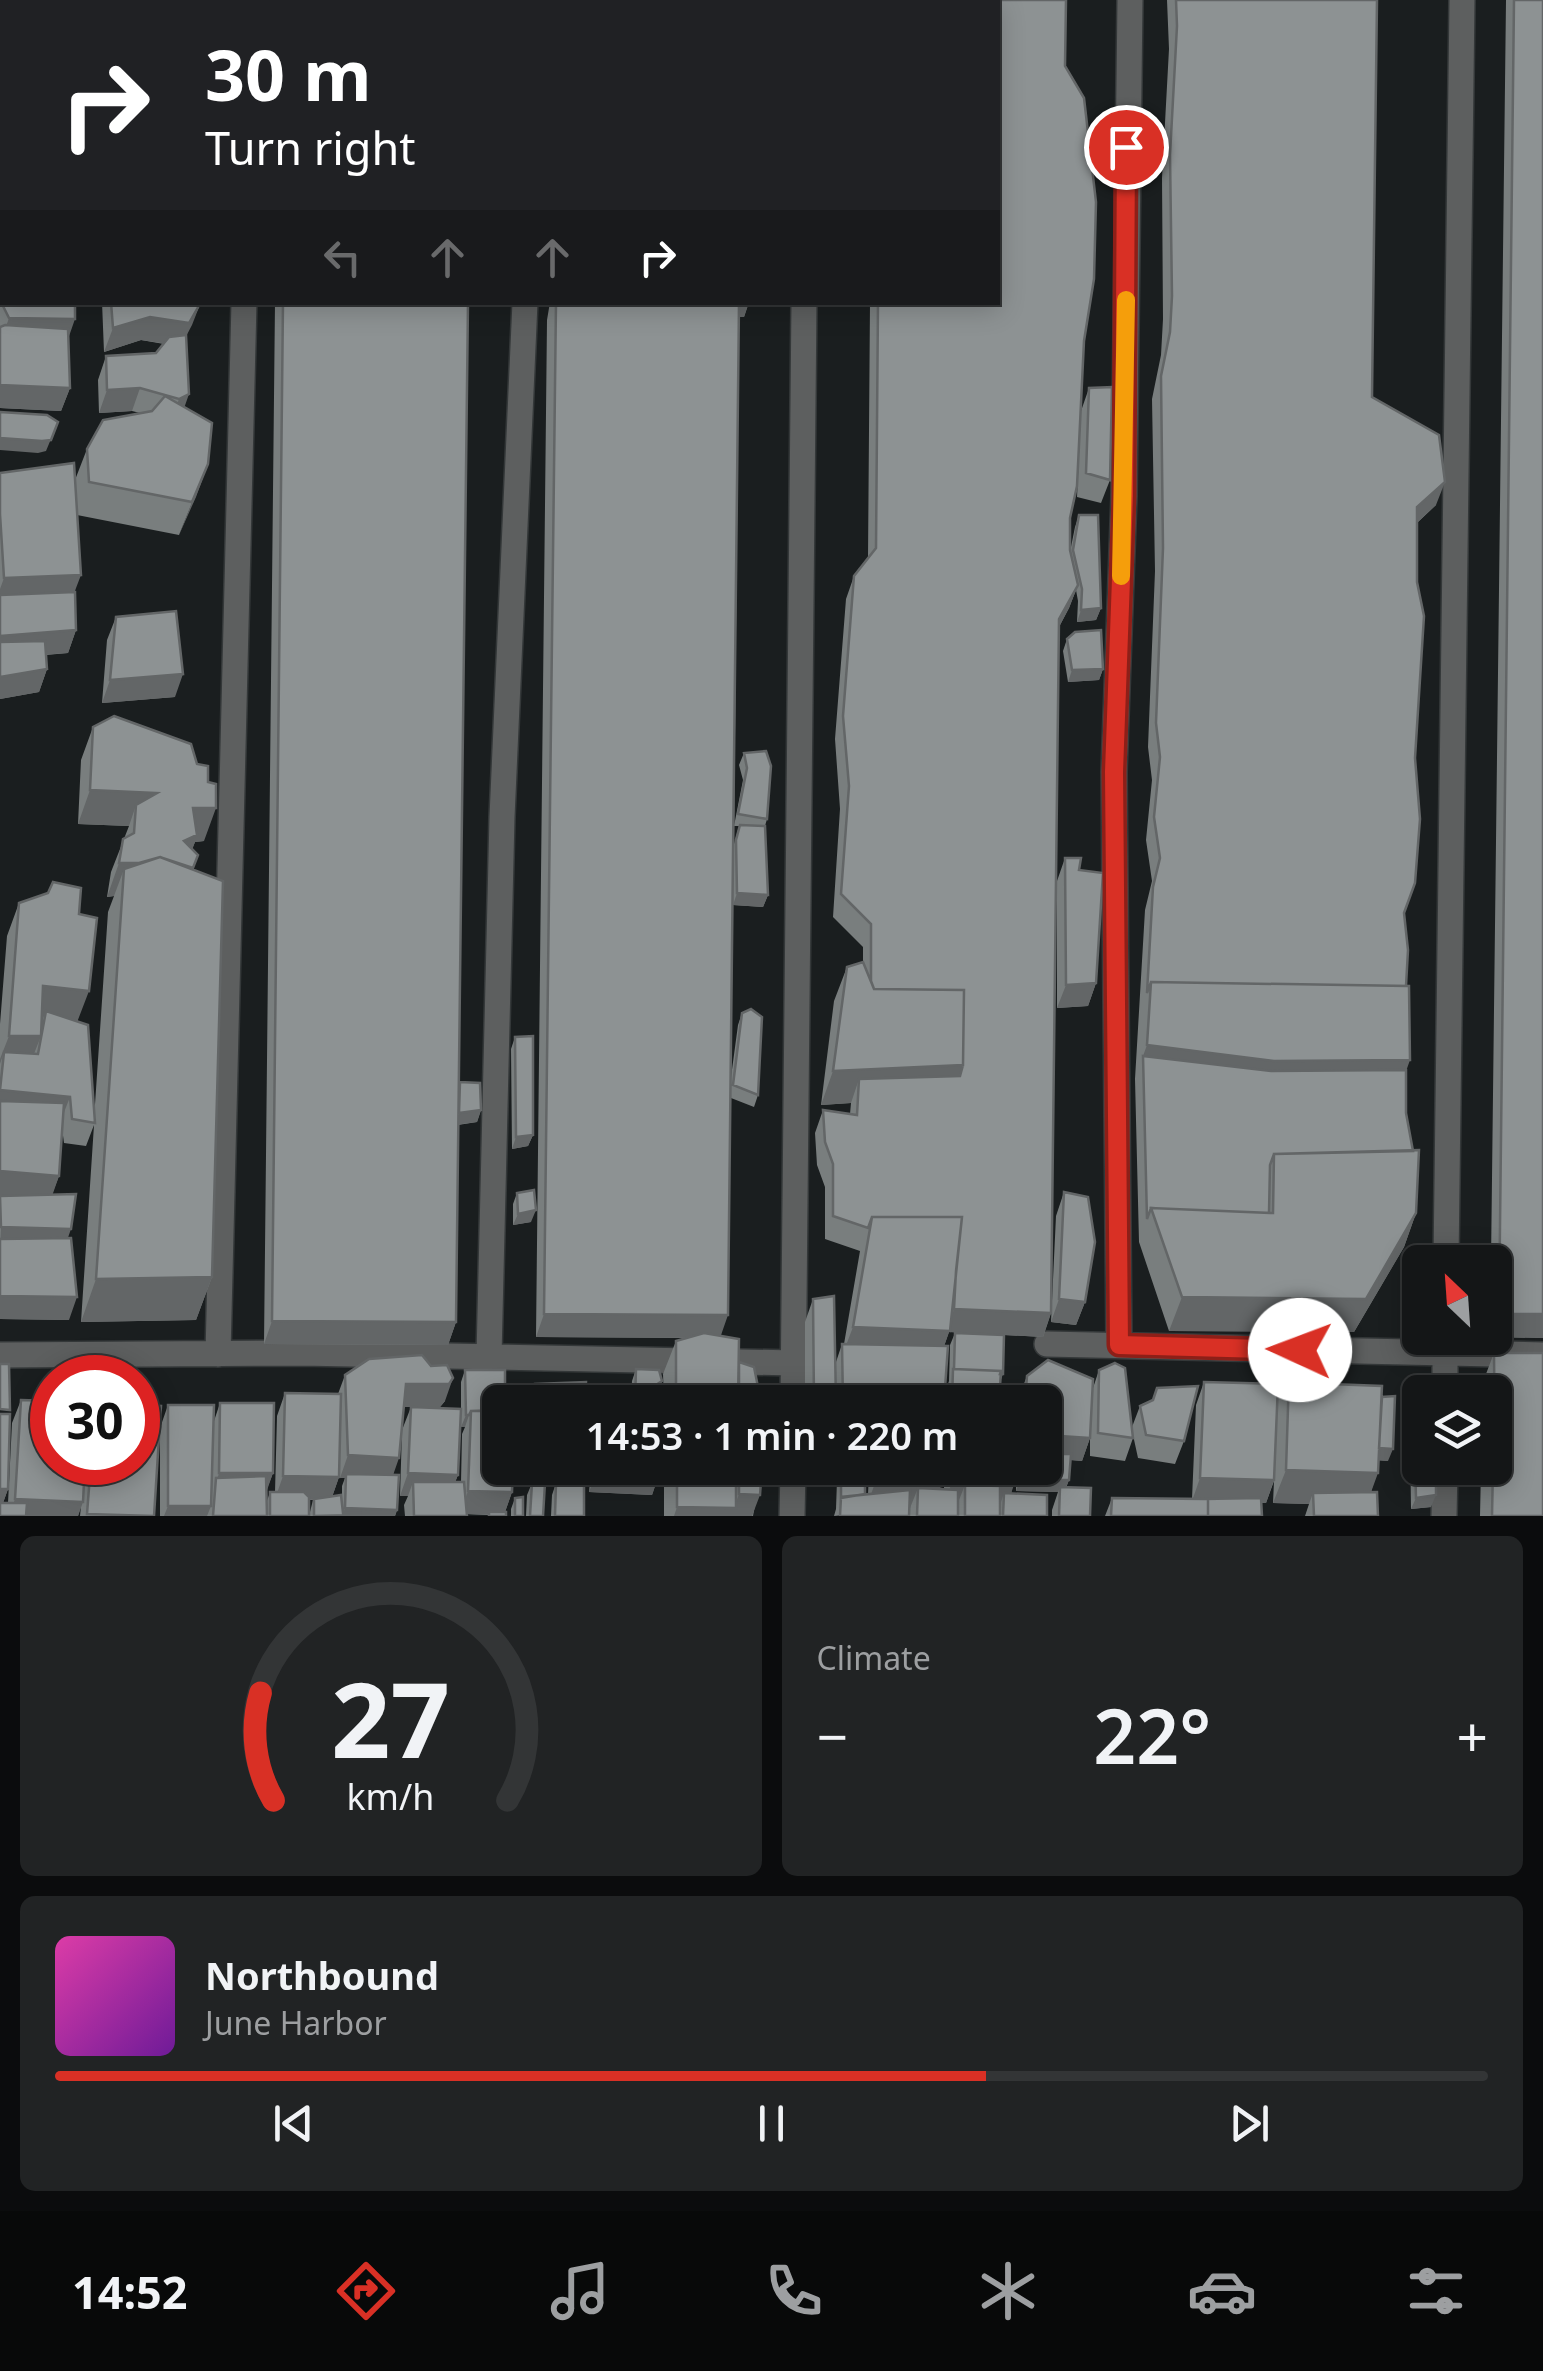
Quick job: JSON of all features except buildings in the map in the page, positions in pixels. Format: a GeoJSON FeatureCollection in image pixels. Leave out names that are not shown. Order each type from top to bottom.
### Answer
{"type":"FeatureCollection","features":[{"type":"Feature","properties":{"kind":"street"},"geometry":{"type":"LineString","coordinates":[[1119,1345],[1114,772],[1124,496],[1130,0]]}},
{"type":"Feature","properties":{"kind":"street"},"geometry":{"type":"LineString","coordinates":[[1446,1245],[1462,0]]}},
{"type":"Feature","properties":{"kind":"street"},"geometry":{"type":"LineString","coordinates":[[218,1354],[244,305]]}},
{"type":"Feature","properties":{"kind":"street"},"geometry":{"type":"LineString","coordinates":[[489,1356],[502,816],[526,305]]}},
{"type":"Feature","properties":{"kind":"street"},"geometry":{"type":"LineString","coordinates":[[794,1385],[804,305]]}},
{"type":"Feature","properties":{"kind":"street"},"geometry":{"type":"LineString","coordinates":[[1047,1344],[1402,1346]]}},
{"type":"Feature","properties":{"kind":"street"},"geometry":{"type":"LineString","coordinates":[[1512,1352],[1543,1355]]}},
{"type":"Feature","properties":{"kind":"street"},"geometry":{"type":"LineString","coordinates":[[0,1355],[489,1356],[794,1363]]}},
{"type":"Feature","properties":{"kind":"street"},"geometry":{"type":"LineString","coordinates":[[792,1516],[793,1485]]}},
{"type":"Feature","properties":{"kind":"street"},"geometry":{"type":"LineString","coordinates":[[1444,1485],[1444,1516]]}},
{"type":"Feature","properties":{"kind":"slow traffic"},"geometry":{"type":"LineString","coordinates":[[1121,576],[1126,300]]}},
{"type":"Feature","properties":{"kind":"route"},"geometry":{"type":"LineString","coordinates":[[1126,147],[1124,496],[1114,772],[1119,1345],[1300,1350]]}}]}
